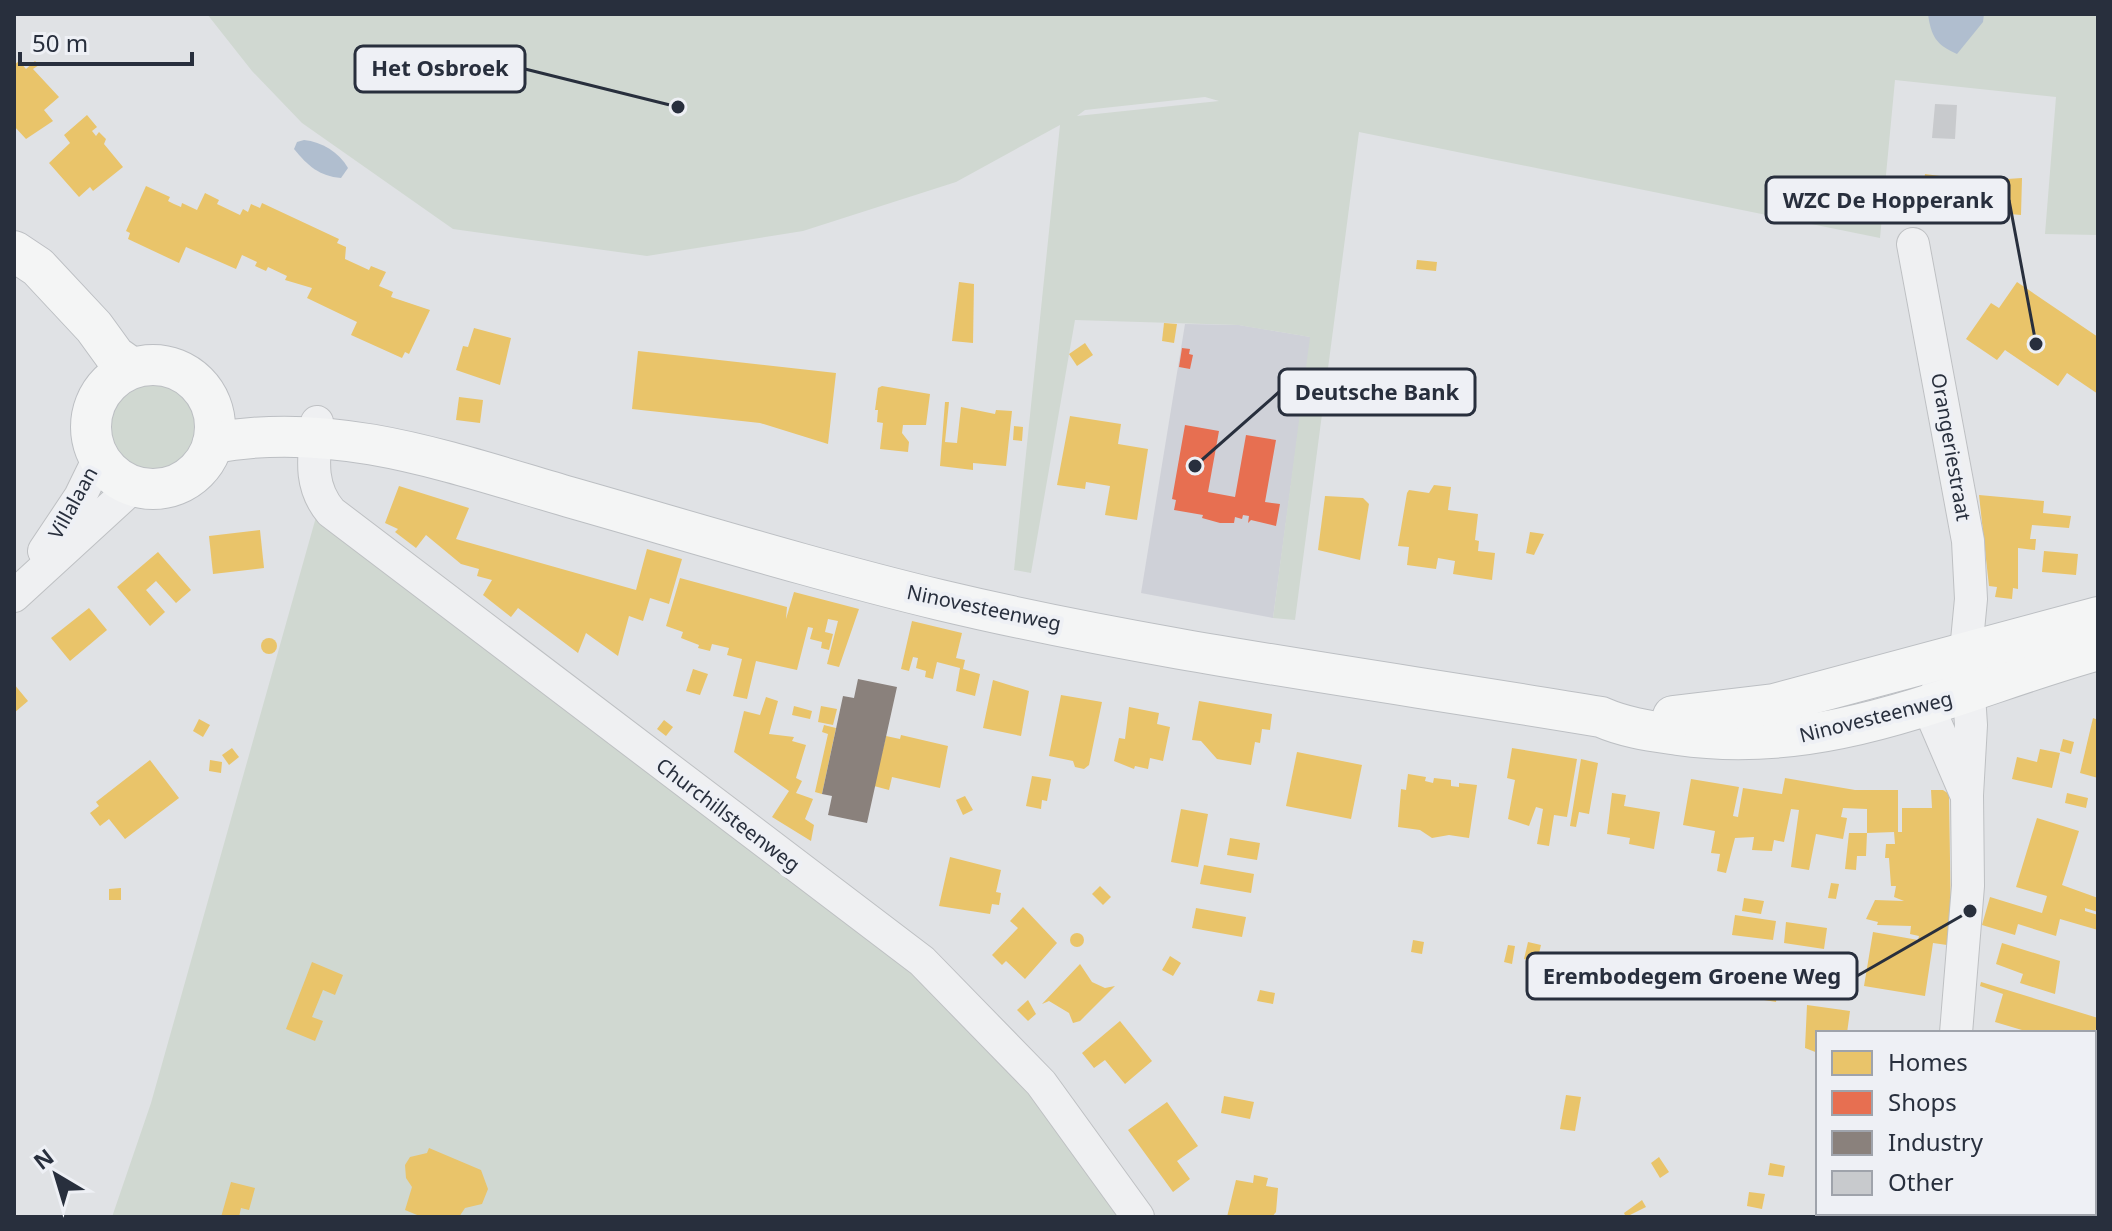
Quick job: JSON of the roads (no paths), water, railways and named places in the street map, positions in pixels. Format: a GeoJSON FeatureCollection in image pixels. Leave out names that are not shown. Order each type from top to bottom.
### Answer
{"type":"FeatureCollection","features":[{"type":"Feature","properties":{"kind":"main road"},"geometry":{"type":"LineString","coordinates":[[18,255],[38,267],[94,327],[115,356],[117,379]]}},
{"type":"Feature","properties":{"kind":"main road"},"geometry":{"type":"LineString","coordinates":[[152,364],[172,367],[189,376],[204,390],[213,426],[205,461],[191,476],[173,485],[154,489],[134,486],[113,475],[99,458],[91,423],[94,405],[117,379],[152,364]]}},
{"type":"Feature","properties":{"kind":"main road","name":"Ninovesteenweg"},"geometry":{"type":"LineString","coordinates":[[213,426],[243,437],[316,430],[379,443],[940,600],[1159,645],[1601,717],[1685,716],[1774,704],[2098,617]]}},
{"type":"Feature","properties":{"kind":"main road","name":"Ninovesteenweg"},"geometry":{"type":"LineString","coordinates":[[1601,717],[1622,727],[1750,742],[1800,738],[1928,706],[2098,650]]}},
{"type":"Feature","properties":{"kind":"street","name":"Orangeriestraat"},"geometry":{"type":"LineString","coordinates":[[1913,244],[1968,541],[1971,599],[1966,651],[1971,725],[1967,795],[1968,886],[1956,1031]]}},
{"type":"Feature","properties":{"kind":"street","name":"Churchillsteenweg"},"geometry":{"type":"LineString","coordinates":[[316,430],[314,483],[320,500],[331,512],[922,961],[1041,1083],[1138,1217]]}},
{"type":"Feature","properties":{"kind":"street","name":"Villalaan"},"geometry":{"type":"LineString","coordinates":[[14,596],[53,553],[99,458]]}},
{"type":"Feature","properties":{"kind":"street","name":"Villalaan"},"geometry":{"type":"LineString","coordinates":[[14,580],[53,553],[134,486]]}},
{"type":"Feature","properties":{"kind":"street"},"geometry":{"type":"LineString","coordinates":[[1966,651],[1928,706],[1967,795]]}},
{"type":"Feature","properties":{"kind":"water"},"geometry":{"type":"Polygon","coordinates":[[[1928,14],[1984,14],[1983,22],[1957,54],[1936,39],[1928,14]]]}},
{"type":"Feature","properties":{"kind":"water"},"geometry":{"type":"Polygon","coordinates":[[[304,140],[323,146],[340,157],[348,168],[341,178],[320,172],[304,160],[294,149],[297,142],[304,140]]]}},
{"type":"Feature","properties":{"kind":"place","name":"Het Osbroek"},"geometry":{"type":"Point","coordinates":[678,107]}},
{"type":"Feature","properties":{"kind":"place","name":"WZC De Hopperank"},"geometry":{"type":"Point","coordinates":[2036,344]}},
{"type":"Feature","properties":{"kind":"place","name":"Deutsche Bank"},"geometry":{"type":"Point","coordinates":[1195,466]}},
{"type":"Feature","properties":{"kind":"place","name":"Erembodegem Groene Weg"},"geometry":{"type":"Point","coordinates":[1970,911]}}]}
